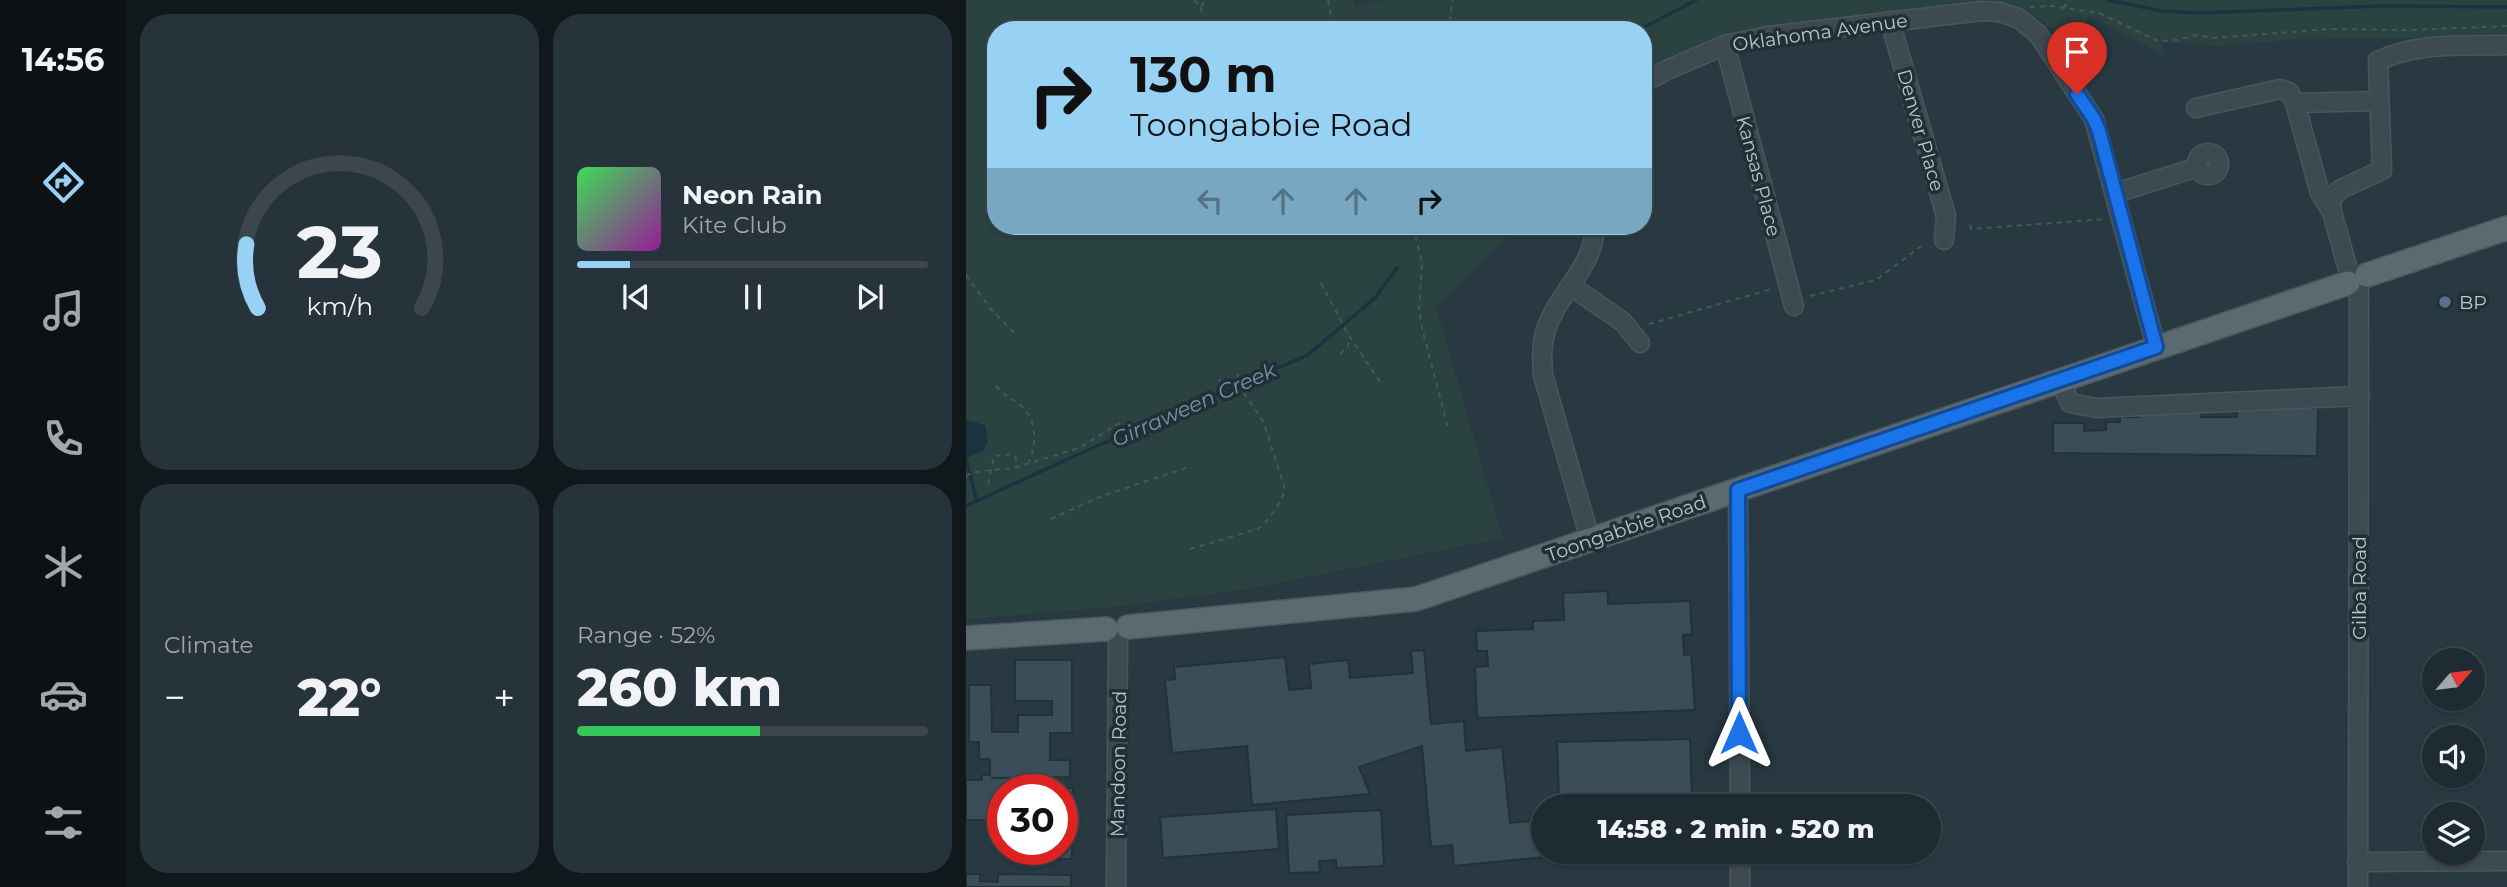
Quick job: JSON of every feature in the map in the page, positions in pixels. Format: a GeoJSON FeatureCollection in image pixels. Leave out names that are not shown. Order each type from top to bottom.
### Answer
{"type":"FeatureCollection","features":[{"type":"Feature","properties":{"kind":"main road","name":"Toongabbie Road"},"geometry":{"type":"LineString","coordinates":[[966,638],[1117,633],[1416,599],[2507,228]]}},
{"type":"Feature","properties":{"kind":"street","name":"Oklahoma Avenue"},"geometry":{"type":"LineString","coordinates":[[1652,78],[1725,45],[1768,36],[1982,11],[1999,12],[2018,18],[2038,34],[2094,119],[2156,347]]}},
{"type":"Feature","properties":{"kind":"street","name":"Denver Place"},"geometry":{"type":"LineString","coordinates":[[1891,21],[1946,216],[1944,240]]}},
{"type":"Feature","properties":{"kind":"street","name":"Kansas Place"},"geometry":{"type":"LineString","coordinates":[[1725,45],[1794,306]]}},
{"type":"Feature","properties":{"kind":"street"},"geometry":{"type":"LineString","coordinates":[[2332,212],[2331,198],[2342,189],[2382,170],[2378,61],[2392,54],[2441,46],[2507,45]]}},
{"type":"Feature","properties":{"kind":"street"},"geometry":{"type":"LineString","coordinates":[[2196,108],[2280,89],[2289,92],[2295,103],[2379,101]]}},
{"type":"Feature","properties":{"kind":"street","name":"Gilba Road"},"geometry":{"type":"LineString","coordinates":[[2295,103],[2320,193],[2332,212],[2356,280],[2360,396],[2358,887]]}},
{"type":"Feature","properties":{"kind":"street"},"geometry":{"type":"LineString","coordinates":[[2116,193],[2198,167]]}},
{"type":"Feature","properties":{"kind":"street"},"geometry":{"type":"LineString","coordinates":[[1590,539],[1543,375],[1542,352],[1553,314],[1588,260],[1595,235]]}},
{"type":"Feature","properties":{"kind":"street"},"geometry":{"type":"LineString","coordinates":[[1571,286],[1623,322],[1640,342]]}},
{"type":"Feature","properties":{"kind":"street"},"geometry":{"type":"LineString","coordinates":[[2060,380],[2070,403],[2097,408],[2360,396]]}},
{"type":"Feature","properties":{"kind":"street"},"geometry":{"type":"LineString","coordinates":[[1738,490],[1740,794]]}},
{"type":"Feature","properties":{"kind":"street","name":"Mandoon Road"},"geometry":{"type":"LineString","coordinates":[[1116,887],[1117,633]]}},
{"type":"Feature","properties":{"kind":"street"},"geometry":{"type":"LineString","coordinates":[[2357,862],[2507,860]]}},
{"type":"Feature","properties":{"kind":"street"},"geometry":{"type":"LineString","coordinates":[[1740,864],[1740,887]]}},
{"type":"Feature","properties":{"kind":"path"},"geometry":{"type":"LineString","coordinates":[[1194,0],[1202,13]]}},
{"type":"Feature","properties":{"kind":"path"},"geometry":{"type":"LineString","coordinates":[[1200,6],[1206,0]]}},
{"type":"Feature","properties":{"kind":"path"},"geometry":{"type":"LineString","coordinates":[[1328,0],[1335,21]]}},
{"type":"Feature","properties":{"kind":"path"},"geometry":{"type":"LineString","coordinates":[[1448,21],[1453,0]]}},
{"type":"Feature","properties":{"kind":"path"},"geometry":{"type":"LineString","coordinates":[[2063,8],[2070,0]]}},
{"type":"Feature","properties":{"kind":"path"},"geometry":{"type":"LineString","coordinates":[[2029,8],[2050,6],[2099,13],[2158,41],[2195,36],[2214,38],[2329,29],[2410,30],[2507,26]]}},
{"type":"Feature","properties":{"kind":"path"},"geometry":{"type":"LineString","coordinates":[[1970,225],[1971,229],[2107,219]]}},
{"type":"Feature","properties":{"kind":"path"},"geometry":{"type":"LineString","coordinates":[[1415,235],[1422,263],[1419,309],[1422,328],[1448,428]]}},
{"type":"Feature","properties":{"kind":"path"},"geometry":{"type":"LineString","coordinates":[[1810,296],[1875,280],[1924,244]]}},
{"type":"Feature","properties":{"kind":"path"},"geometry":{"type":"LineString","coordinates":[[966,275],[990,308],[1016,335]]}},
{"type":"Feature","properties":{"kind":"path"},"geometry":{"type":"LineString","coordinates":[[1321,283],[1350,338],[1380,382]]}},
{"type":"Feature","properties":{"kind":"path"},"geometry":{"type":"LineString","coordinates":[[1649,324],[1781,286]]}},
{"type":"Feature","properties":{"kind":"path"},"geometry":{"type":"LineString","coordinates":[[1340,354],[1350,338]]}},
{"type":"Feature","properties":{"kind":"path"},"geometry":{"type":"LineString","coordinates":[[1189,549],[1258,529],[1267,522],[1277,503],[1283,498],[1285,489],[1267,431],[1243,392],[1237,374]]}},
{"type":"Feature","properties":{"kind":"path"},"geometry":{"type":"LineString","coordinates":[[1219,379],[1229,402]]}},
{"type":"Feature","properties":{"kind":"path"},"geometry":{"type":"LineString","coordinates":[[996,386],[1020,405],[1032,423],[1034,450],[1029,462]]}},
{"type":"Feature","properties":{"kind":"path"},"geometry":{"type":"LineString","coordinates":[[966,476],[974,472],[1016,467],[1081,447],[1123,421]]}},
{"type":"Feature","properties":{"kind":"path"},"geometry":{"type":"LineString","coordinates":[[989,484],[994,456],[1012,454],[1016,458],[1016,467]]}},
{"type":"Feature","properties":{"kind":"path"},"geometry":{"type":"LineString","coordinates":[[1051,519],[1102,496],[1189,467]]}},
{"type":"Feature","properties":{"kind":"green space"},"geometry":{"type":"Polygon","coordinates":[[[966,0],[1352,0],[1355,8],[1383,0],[2507,0],[2507,35],[2299,39],[2221,46],[2162,43],[2165,56],[2092,17],[2063,35],[2024,11],[1988,2],[1721,35],[1652,70],[1652,21],[987,21],[987,235],[1510,235],[1436,307],[1503,538],[1248,589],[1113,607],[966,619],[966,0]]]}},
{"type":"Feature","properties":{"kind":"water"},"geometry":{"type":"Polygon","coordinates":[[[966,420],[985,425],[988,442],[983,451],[966,458],[966,420]]]}},
{"type":"Feature","properties":{"kind":"building"},"geometry":{"type":"Polygon","coordinates":[[[2236,408],[2318,408],[2317,456],[2053,453],[2053,423],[2084,423],[2084,431],[2106,430],[2106,422],[2120,422],[2120,417],[2139,417],[2139,412],[2201,412],[2201,417],[2237,417],[2236,408]]]}},
{"type":"Feature","properties":{"kind":"building"},"geometry":{"type":"Polygon","coordinates":[[[1608,591],[1608,604],[1690,601],[1692,634],[1683,635],[1684,655],[1691,654],[1695,710],[1477,718],[1475,667],[1488,666],[1487,651],[1477,651],[1476,631],[1533,629],[1533,621],[1564,620],[1563,593],[1608,591]]]}},
{"type":"Feature","properties":{"kind":"building"},"geometry":{"type":"Polygon","coordinates":[[[1424,650],[1431,724],[1464,721],[1466,751],[1502,747],[1510,823],[1531,821],[1531,858],[1454,866],[1452,845],[1431,847],[1422,746],[1359,767],[1370,794],[1252,805],[1247,746],[1172,753],[1165,680],[1175,679],[1174,667],[1285,657],[1289,690],[1311,688],[1309,664],[1348,660],[1350,678],[1413,673],[1411,651],[1424,650]]]}},
{"type":"Feature","properties":{"kind":"building"},"geometry":{"type":"Polygon","coordinates":[[[1015,660],[1072,660],[1072,733],[1050,733],[1050,760],[1070,760],[1070,774],[990,774],[990,759],[979,759],[979,742],[969,742],[969,685],[991,685],[992,732],[1018,732],[1018,715],[1052,715],[1052,701],[1015,701],[1015,660]]]}},
{"type":"Feature","properties":{"kind":"building"},"geometry":{"type":"Polygon","coordinates":[[[1690,739],[1692,794],[1559,794],[1557,742],[1690,739]]]}},
{"type":"Feature","properties":{"kind":"building"},"geometry":{"type":"Polygon","coordinates":[[[982,775],[987,775],[987,820],[966,820],[966,780],[982,780],[982,775]]]}},
{"type":"Feature","properties":{"kind":"building"},"geometry":{"type":"Polygon","coordinates":[[[1276,809],[1279,849],[1163,858],[1160,817],[1276,809]]]}},
{"type":"Feature","properties":{"kind":"building"},"geometry":{"type":"Polygon","coordinates":[[[1381,810],[1384,866],[1336,868],[1336,860],[1319,861],[1320,872],[1289,873],[1286,815],[1381,810]]]}},
{"type":"Feature","properties":{"kind":"building"},"geometry":{"type":"Polygon","coordinates":[[[966,874],[980,874],[980,881],[998,882],[998,874],[1071,875],[1071,887],[966,887],[966,874]]]}},
{"type":"Feature","properties":{"kind":"waterway","name":"Girraween Creek"},"geometry":{"type":"LineString","coordinates":[[1652,23],[1696,0]]}},
{"type":"Feature","properties":{"kind":"waterway","name":"Girraween Creek"},"geometry":{"type":"LineString","coordinates":[[2108,0],[2162,11],[2200,13],[2382,6],[2507,7]]}},
{"type":"Feature","properties":{"kind":"waterway","name":"Girraween Creek"},"geometry":{"type":"LineString","coordinates":[[966,506],[1308,355],[1375,298],[1397,268]]}},
{"type":"Feature","properties":{"kind":"waterway"},"geometry":{"type":"LineString","coordinates":[[966,459],[977,501]]}},
{"type":"Feature","properties":{"kind":"place","name":"BP"},"geometry":{"type":"Point","coordinates":[2445,302]}},
{"type":"Feature","properties":{"kind":"route"},"geometry":{"type":"LineString","coordinates":[[1739,733],[1738,490],[2156,347],[2099,131],[2077,94]]}}]}
